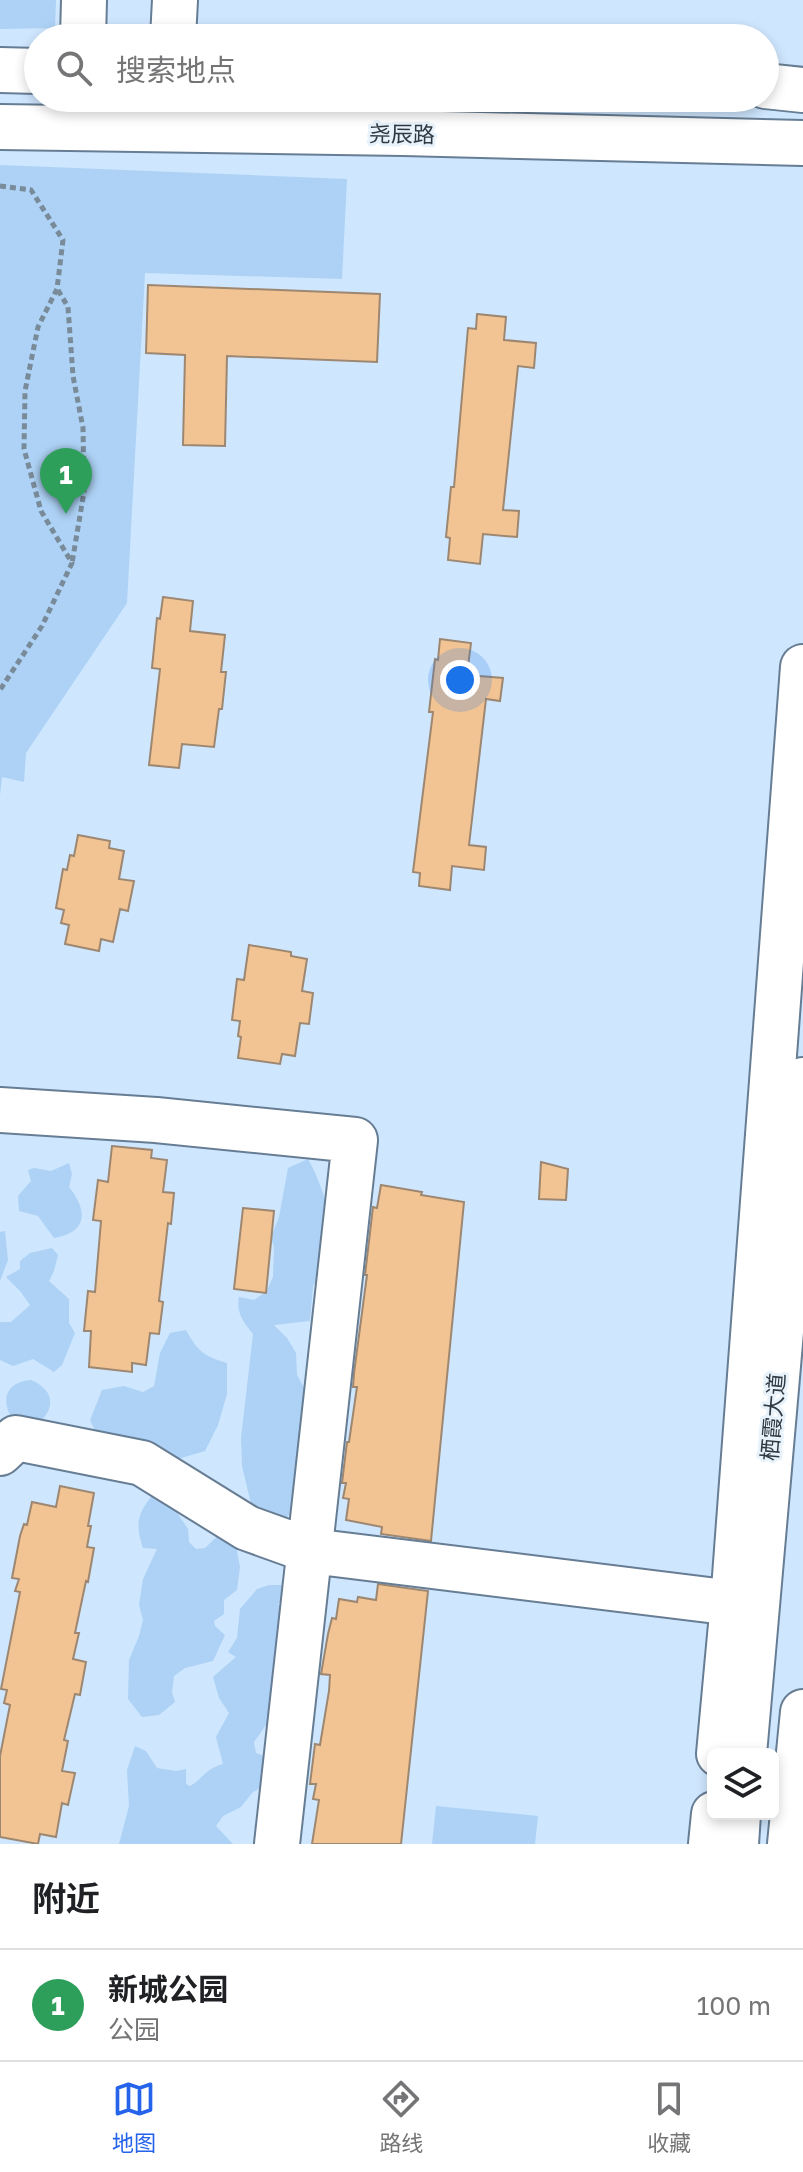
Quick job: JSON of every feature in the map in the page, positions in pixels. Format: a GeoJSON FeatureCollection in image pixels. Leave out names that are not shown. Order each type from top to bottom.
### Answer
{"type":"FeatureCollection","features":[{"type":"Feature","properties":{"kind":"street"},"geometry":{"type":"LineString","coordinates":[[83,24],[84,0]]}},
{"type":"Feature","properties":{"kind":"street"},"geometry":{"type":"LineString","coordinates":[[174,24],[175,0]]}},
{"type":"Feature","properties":{"kind":"street"},"geometry":{"type":"LineString","coordinates":[[0,70],[24,71]]}},
{"type":"Feature","properties":{"kind":"street"},"geometry":{"type":"LineString","coordinates":[[779,87],[803,90]]}},
{"type":"Feature","properties":{"kind":"street","name":"尧辰路"},"geometry":{"type":"LineString","coordinates":[[0,127],[803,143]]}},
{"type":"Feature","properties":{"kind":"street"},"geometry":{"type":"LineString","coordinates":[[720,1748],[803,667]]}},
{"type":"Feature","properties":{"kind":"street","name":"栖霞大道"},"geometry":{"type":"LineString","coordinates":[[745,1748],[803,1080]]}},
{"type":"Feature","properties":{"kind":"street"},"geometry":{"type":"LineString","coordinates":[[0,1110],[156,1120],[355,1140],[277,1844]]}},
{"type":"Feature","properties":{"kind":"street"},"geometry":{"type":"LineString","coordinates":[[0,1453],[16,1438],[142,1463],[247,1528],[311,1551],[733,1603]]}},
{"type":"Feature","properties":{"kind":"street"},"geometry":{"type":"LineString","coordinates":[[790,1844],[803,1712]]}},
{"type":"Feature","properties":{"kind":"street"},"geometry":{"type":"LineString","coordinates":[[711,1844],[713,1820]]}},
{"type":"Feature","properties":{"kind":"street"},"geometry":{"type":"LineString","coordinates":[[736,1844],[738,1820]]}},
{"type":"Feature","properties":{"kind":"path"},"geometry":{"type":"LineString","coordinates":[[0,186],[31,190],[63,240],[57,289],[38,327],[25,391],[24,449],[41,511],[72,563]]}},
{"type":"Feature","properties":{"kind":"path"},"geometry":{"type":"LineString","coordinates":[[0,690],[42,626],[72,563],[84,492],[83,428],[73,376],[68,307],[57,289]]}},
{"type":"Feature","properties":{"kind":"shaded area"},"geometry":{"type":"Polygon","coordinates":[[[0,0],[56,0],[55,24],[24,24],[24,29],[0,29],[0,0]]]}},
{"type":"Feature","properties":{"kind":"shaded area"},"geometry":{"type":"Polygon","coordinates":[[[0,165],[347,179],[342,279],[145,273],[127,603],[26,753],[24,782],[2,777],[0,795],[0,165]]]}},
{"type":"Feature","properties":{"kind":"shaded area"},"geometry":{"type":"Polygon","coordinates":[[[308,1159],[327,1207],[327,1221],[321,1233],[332,1241],[313,1286],[310,1321],[274,1325],[296,1353],[297,1375],[309,1397],[294,1510],[281,1523],[254,1516],[242,1466],[241,1438],[253,1334],[241,1317],[238,1302],[239,1297],[254,1300],[266,1292],[273,1277],[274,1247],[271,1237],[279,1217],[288,1168],[308,1159]]]}},
{"type":"Feature","properties":{"kind":"shaded area"},"geometry":{"type":"Polygon","coordinates":[[[69,1163],[72,1174],[69,1187],[82,1212],[81,1219],[73,1231],[54,1238],[38,1216],[19,1211],[18,1196],[31,1181],[28,1170],[51,1171],[69,1163]]]}},
{"type":"Feature","properties":{"kind":"shaded area"},"geometry":{"type":"Polygon","coordinates":[[[5,1231],[8,1260],[0,1281],[0,1232],[5,1231]]]}},
{"type":"Feature","properties":{"kind":"shaded area"},"geometry":{"type":"Polygon","coordinates":[[[52,1248],[58,1255],[49,1281],[69,1299],[69,1323],[75,1333],[62,1365],[54,1372],[33,1359],[13,1366],[0,1360],[0,1322],[11,1322],[30,1305],[6,1277],[20,1269],[20,1261],[30,1253],[52,1248]]]}},
{"type":"Feature","properties":{"kind":"shaded area"},"geometry":{"type":"Polygon","coordinates":[[[186,1330],[202,1352],[227,1363],[227,1394],[218,1425],[205,1451],[165,1459],[96,1433],[90,1420],[102,1390],[124,1386],[143,1392],[154,1386],[160,1353],[170,1333],[186,1330]]]}},
{"type":"Feature","properties":{"kind":"shaded area"},"geometry":{"type":"Polygon","coordinates":[[[31,1380],[48,1393],[49,1410],[40,1422],[12,1419],[6,1398],[8,1392],[16,1384],[31,1380]]]}},
{"type":"Feature","properties":{"kind":"shaded area"},"geometry":{"type":"Polygon","coordinates":[[[169,1494],[181,1503],[176,1511],[188,1529],[189,1542],[196,1549],[205,1548],[224,1530],[235,1541],[240,1567],[237,1590],[224,1600],[224,1614],[214,1621],[225,1635],[213,1661],[185,1668],[174,1676],[172,1692],[175,1702],[159,1715],[142,1717],[128,1699],[129,1660],[143,1620],[139,1605],[143,1579],[157,1549],[143,1548],[139,1521],[151,1497],[169,1494]]]}},
{"type":"Feature","properties":{"kind":"shaded area"},"geometry":{"type":"Polygon","coordinates":[[[269,1585],[289,1585],[289,1594],[278,1604],[289,1618],[281,1718],[266,1725],[254,1742],[256,1753],[272,1759],[272,1781],[253,1792],[241,1807],[223,1816],[216,1826],[233,1844],[119,1844],[129,1806],[127,1770],[135,1746],[146,1751],[157,1768],[186,1769],[186,1784],[190,1786],[212,1768],[223,1764],[216,1737],[229,1713],[219,1698],[213,1677],[236,1657],[228,1652],[237,1638],[240,1609],[257,1589],[269,1585]]]}},
{"type":"Feature","properties":{"kind":"shaded area"},"geometry":{"type":"Polygon","coordinates":[[[436,1806],[538,1816],[535,1844],[432,1844],[436,1806]]]}},
{"type":"Feature","properties":{"kind":"building"},"geometry":{"type":"Polygon","coordinates":[[[148,285],[380,294],[377,362],[227,356],[225,446],[183,445],[185,355],[146,353],[148,285]]]}},
{"type":"Feature","properties":{"kind":"building"},"geometry":{"type":"Polygon","coordinates":[[[477,314],[506,317],[504,340],[536,343],[534,368],[518,366],[503,510],[519,511],[517,537],[483,534],[480,564],[448,560],[450,538],[446,537],[451,487],[454,487],[468,328],[476,329],[477,314]]]}},
{"type":"Feature","properties":{"kind":"building"},"geometry":{"type":"Polygon","coordinates":[[[163,597],[193,601],[190,631],[225,635],[221,672],[226,672],[214,747],[182,744],[179,768],[149,765],[160,669],[152,668],[157,618],[160,619],[163,597]]]}},
{"type":"Feature","properties":{"kind":"building"},"geometry":{"type":"Polygon","coordinates":[[[440,639],[471,643],[467,675],[503,678],[500,701],[486,699],[469,845],[486,847],[484,870],[452,866],[450,890],[419,886],[420,873],[413,872],[433,712],[429,712],[435,659],[438,660],[440,639]]]}},
{"type":"Feature","properties":{"kind":"building"},"geometry":{"type":"Polygon","coordinates":[[[78,835],[110,841],[109,848],[124,851],[119,879],[134,881],[128,911],[120,909],[113,942],[101,939],[99,951],[65,944],[69,925],[61,923],[64,910],[56,908],[63,869],[67,870],[70,855],[74,856],[78,835]]]}},
{"type":"Feature","properties":{"kind":"building"},"geometry":{"type":"Polygon","coordinates":[[[249,945],[291,952],[291,956],[307,959],[302,991],[313,993],[309,1024],[300,1023],[295,1056],[282,1054],[280,1064],[238,1058],[240,1021],[232,1020],[237,979],[244,980],[249,945]]]}},
{"type":"Feature","properties":{"kind":"building"},"geometry":{"type":"Polygon","coordinates":[[[112,1146],[152,1150],[151,1158],[167,1160],[163,1192],[174,1193],[159,1301],[163,1302],[159,1334],[150,1333],[146,1365],[132,1363],[132,1372],[89,1367],[91,1331],[84,1331],[88,1291],[95,1292],[101,1221],[93,1220],[98,1180],[108,1182],[112,1146]]]}},
{"type":"Feature","properties":{"kind":"building"},"geometry":{"type":"Polygon","coordinates":[[[541,1162],[568,1169],[566,1200],[539,1199],[541,1162]]]}},
{"type":"Feature","properties":{"kind":"building"},"geometry":{"type":"Polygon","coordinates":[[[381,1185],[464,1202],[431,1541],[381,1534],[382,1527],[346,1520],[349,1499],[343,1498],[346,1483],[342,1483],[357,1387],[353,1387],[354,1373],[373,1207],[377,1208],[381,1185]]]}},
{"type":"Feature","properties":{"kind":"building"},"geometry":{"type":"Polygon","coordinates":[[[243,1208],[274,1211],[266,1293],[234,1289],[243,1208]]]}},
{"type":"Feature","properties":{"kind":"building"},"geometry":{"type":"Polygon","coordinates":[[[60,1486],[94,1493],[87,1547],[94,1548],[75,1633],[79,1633],[73,1659],[86,1662],[80,1695],[75,1694],[64,1740],[68,1741],[62,1771],[75,1773],[68,1805],[62,1803],[56,1837],[40,1834],[38,1844],[0,1837],[0,1756],[10,1705],[4,1703],[7,1690],[1,1689],[20,1592],[15,1591],[19,1579],[12,1578],[20,1536],[24,1524],[27,1525],[32,1502],[56,1507],[60,1486]]]}},
{"type":"Feature","properties":{"kind":"building"},"geometry":{"type":"Polygon","coordinates":[[[378,1584],[428,1591],[401,1844],[312,1844],[319,1800],[313,1799],[316,1784],[310,1784],[315,1744],[320,1745],[329,1691],[330,1675],[321,1674],[332,1618],[336,1619],[339,1599],[357,1602],[358,1597],[376,1600],[378,1584]]]}},
{"type":"Feature","properties":{"kind":"place","name":"新城公园"},"geometry":{"type":"Point","coordinates":[66,514]}}]}
